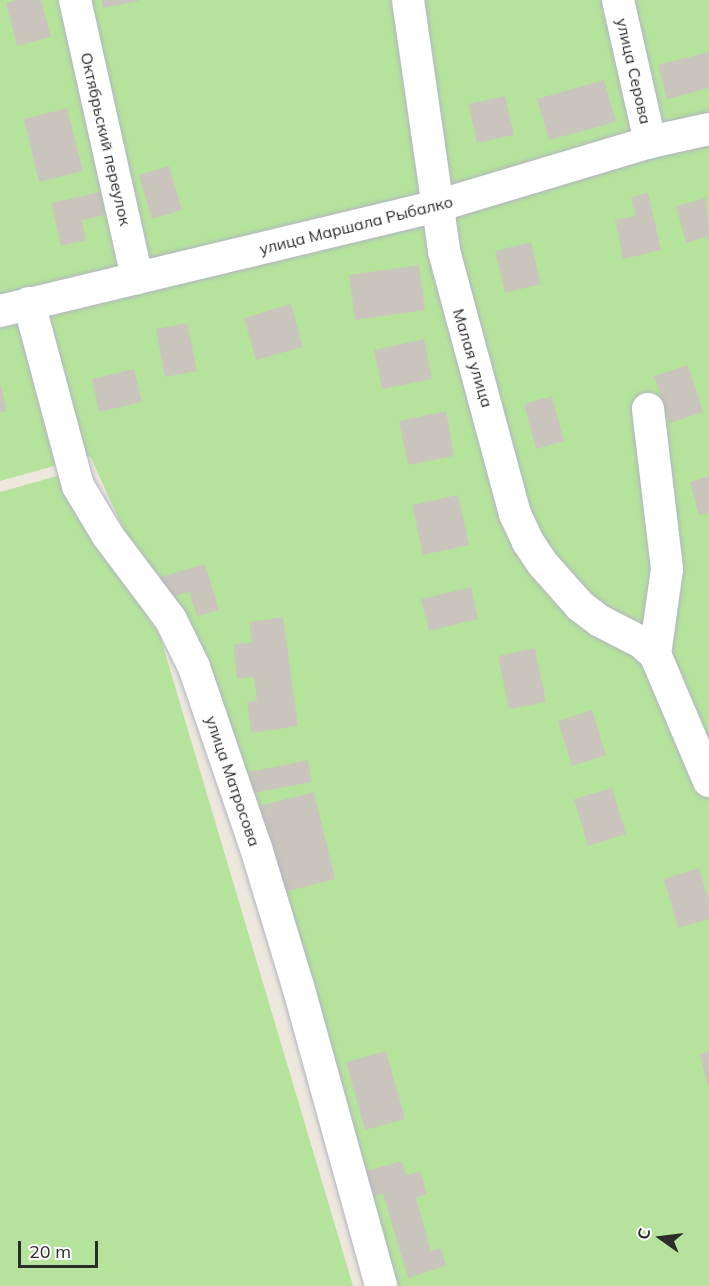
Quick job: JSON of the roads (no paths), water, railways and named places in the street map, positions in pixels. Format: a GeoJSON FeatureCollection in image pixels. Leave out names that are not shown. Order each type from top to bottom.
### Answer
{"type":"FeatureCollection","features":[{"type":"Feature","properties":{"kind":"street","name":"Октябрьский переулок"},"geometry":{"type":"LineString","coordinates":[[75,0],[137,278]]}},
{"type":"Feature","properties":{"kind":"street","name":"Малая улица"},"geometry":{"type":"LineString","coordinates":[[408,0],[437,206],[453,293],[490,413],[504,480],[528,542],[542,563],[580,606],[600,621],[641,642],[655,654]]}},
{"type":"Feature","properties":{"kind":"street","name":"улица Серова"},"geometry":{"type":"LineString","coordinates":[[618,0],[650,142]]}},
{"type":"Feature","properties":{"kind":"street","name":"улица Маршала Рыбалко"},"geometry":{"type":"LineString","coordinates":[[15,307],[437,206],[650,142],[709,129]]}},
{"type":"Feature","properties":{"kind":"street","name":"улица Матросова"},"geometry":{"type":"LineString","coordinates":[[15,307],[78,486],[108,536],[171,620],[194,667],[256,848],[298,986],[381,1286]]}},
{"type":"Feature","properties":{"kind":"street"},"geometry":{"type":"LineString","coordinates":[[648,409],[667,568],[655,654],[671,698],[709,781]]}}]}
